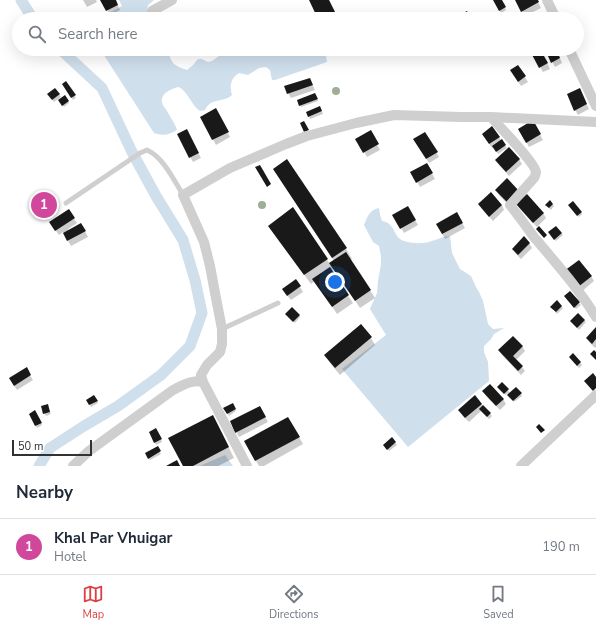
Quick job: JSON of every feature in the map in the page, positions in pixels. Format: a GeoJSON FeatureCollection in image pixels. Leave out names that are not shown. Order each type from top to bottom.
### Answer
{"type":"FeatureCollection","features":[{"type":"Feature","properties":{"kind":"street"},"geometry":{"type":"LineString","coordinates":[[152,10],[172,0]]}},
{"type":"Feature","properties":{"kind":"street"},"geometry":{"type":"LineString","coordinates":[[547,0],[553,12]]}},
{"type":"Feature","properties":{"kind":"street"},"geometry":{"type":"LineString","coordinates":[[573,56],[596,106]]}},
{"type":"Feature","properties":{"kind":"street"},"geometry":{"type":"LineString","coordinates":[[248,466],[203,382],[201,375],[207,365],[220,352],[222,344],[222,329],[204,242],[183,195],[230,168],[280,146],[307,136],[394,115],[491,117],[596,122]]}},
{"type":"Feature","properties":{"kind":"street"},"geometry":{"type":"LineString","coordinates":[[491,117],[528,160],[536,173],[534,178],[510,205],[533,236],[566,274],[596,317]]}},
{"type":"Feature","properties":{"kind":"street"},"geometry":{"type":"LineString","coordinates":[[73,466],[89,451],[173,390],[184,384],[197,381],[203,382]]}},
{"type":"Feature","properties":{"kind":"street"},"geometry":{"type":"LineString","coordinates":[[521,466],[596,394]]}},
{"type":"Feature","properties":{"kind":"lane"},"geometry":{"type":"LineString","coordinates":[[66,203],[140,153],[148,150],[153,152],[163,164],[183,195]]}},
{"type":"Feature","properties":{"kind":"lane"},"geometry":{"type":"LineString","coordinates":[[222,329],[278,303]]}},
{"type":"Feature","properties":{"kind":"water"},"geometry":{"type":"Polygon","coordinates":[[[119,0],[154,0],[148,5],[147,12],[111,12],[122,6],[119,0]]]}},
{"type":"Feature","properties":{"kind":"water"},"geometry":{"type":"Polygon","coordinates":[[[104,56],[170,56],[175,65],[187,70],[198,59],[208,62],[219,56],[326,56],[327,62],[275,80],[272,80],[270,70],[266,67],[259,68],[248,75],[239,73],[231,82],[232,95],[225,99],[211,103],[205,110],[200,111],[194,106],[185,92],[179,87],[170,90],[163,96],[162,103],[174,122],[177,130],[163,135],[154,133],[104,56]]]}},
{"type":"Feature","properties":{"kind":"water"},"geometry":{"type":"Polygon","coordinates":[[[379,208],[382,221],[387,222],[398,237],[404,241],[422,243],[450,236],[452,253],[460,269],[471,276],[483,301],[488,324],[493,329],[504,328],[494,334],[484,346],[484,352],[488,362],[489,381],[408,447],[342,369],[386,335],[370,309],[377,293],[381,264],[379,246],[373,242],[364,225],[371,212],[379,208]]]}},
{"type":"Feature","properties":{"kind":"water"},"geometry":{"type":"Polygon","coordinates":[[[225,455],[233,466],[200,466],[225,455]]]}},
{"type":"Feature","properties":{"kind":"building"},"geometry":{"type":"Polygon","coordinates":[[[100,0],[116,0],[118,5],[106,11],[100,0]]]}},
{"type":"Feature","properties":{"kind":"building"},"geometry":{"type":"Polygon","coordinates":[[[309,0],[329,0],[335,12],[315,12],[309,0]]]}},
{"type":"Feature","properties":{"kind":"building"},"geometry":{"type":"Polygon","coordinates":[[[493,0],[502,0],[506,7],[499,11],[493,0]]]}},
{"type":"Feature","properties":{"kind":"building"},"geometry":{"type":"Polygon","coordinates":[[[515,0],[538,0],[539,2],[521,12],[515,0]]]}},
{"type":"Feature","properties":{"kind":"building"},"geometry":{"type":"Polygon","coordinates":[[[533,56],[544,56],[548,63],[539,68],[533,56]]]}},
{"type":"Feature","properties":{"kind":"building"},"geometry":{"type":"Polygon","coordinates":[[[548,56],[559,56],[560,58],[551,63],[548,56]]]}},
{"type":"Feature","properties":{"kind":"building"},"geometry":{"type":"Polygon","coordinates":[[[518,65],[526,76],[518,82],[510,70],[518,65]]]}},
{"type":"Feature","properties":{"kind":"building"},"geometry":{"type":"Polygon","coordinates":[[[310,78],[313,85],[287,94],[284,86],[310,78]]]}},
{"type":"Feature","properties":{"kind":"building"},"geometry":{"type":"Polygon","coordinates":[[[66,81],[76,95],[71,98],[62,84],[66,81]]]}},
{"type":"Feature","properties":{"kind":"building"},"geometry":{"type":"Polygon","coordinates":[[[55,88],[60,94],[52,100],[47,94],[55,88]]]}},
{"type":"Feature","properties":{"kind":"building"},"geometry":{"type":"Polygon","coordinates":[[[580,88],[587,104],[574,111],[567,94],[580,88]]]}},
{"type":"Feature","properties":{"kind":"building"},"geometry":{"type":"Polygon","coordinates":[[[315,93],[318,99],[299,106],[297,100],[315,93]]]}},
{"type":"Feature","properties":{"kind":"building"},"geometry":{"type":"Polygon","coordinates":[[[65,95],[69,101],[62,106],[58,100],[65,95]]]}},
{"type":"Feature","properties":{"kind":"building"},"geometry":{"type":"Polygon","coordinates":[[[320,106],[322,111],[308,117],[306,112],[320,106]]]}},
{"type":"Feature","properties":{"kind":"building"},"geometry":{"type":"Polygon","coordinates":[[[216,108],[229,132],[212,140],[200,117],[216,108]]]}},
{"type":"Feature","properties":{"kind":"building"},"geometry":{"type":"Polygon","coordinates":[[[533,120],[541,134],[526,143],[518,129],[533,120]]]}},
{"type":"Feature","properties":{"kind":"building"},"geometry":{"type":"Polygon","coordinates":[[[304,121],[309,130],[304,132],[300,123],[304,121]]]}},
{"type":"Feature","properties":{"kind":"building"},"geometry":{"type":"Polygon","coordinates":[[[492,126],[500,137],[489,144],[482,134],[492,126]]]}},
{"type":"Feature","properties":{"kind":"building"},"geometry":{"type":"Polygon","coordinates":[[[187,129],[199,153],[189,158],[177,134],[187,129]]]}},
{"type":"Feature","properties":{"kind":"building"},"geometry":{"type":"Polygon","coordinates":[[[371,130],[379,144],[363,153],[355,139],[371,130]]]}},
{"type":"Feature","properties":{"kind":"building"},"geometry":{"type":"Polygon","coordinates":[[[425,132],[438,152],[426,159],[413,139],[425,132]]]}},
{"type":"Feature","properties":{"kind":"building"},"geometry":{"type":"Polygon","coordinates":[[[502,139],[506,145],[496,152],[492,146],[502,139]]]}},
{"type":"Feature","properties":{"kind":"building"},"geometry":{"type":"Polygon","coordinates":[[[509,147],[520,159],[506,172],[495,160],[509,147]]]}},
{"type":"Feature","properties":{"kind":"building"},"geometry":{"type":"Polygon","coordinates":[[[287,159],[347,248],[332,258],[273,169],[287,159]]]}},
{"type":"Feature","properties":{"kind":"building"},"geometry":{"type":"Polygon","coordinates":[[[427,163],[433,173],[416,183],[410,172],[427,163]]]}},
{"type":"Feature","properties":{"kind":"building"},"geometry":{"type":"Polygon","coordinates":[[[260,165],[271,184],[267,187],[255,167],[260,165]]]}},
{"type":"Feature","properties":{"kind":"building"},"geometry":{"type":"Polygon","coordinates":[[[507,178],[519,191],[507,202],[495,190],[507,178]]]}},
{"type":"Feature","properties":{"kind":"building"},"geometry":{"type":"Polygon","coordinates":[[[491,192],[502,205],[489,217],[478,204],[491,192]]]}},
{"type":"Feature","properties":{"kind":"building"},"geometry":{"type":"Polygon","coordinates":[[[527,194],[544,213],[533,223],[516,204],[527,194]]]}},
{"type":"Feature","properties":{"kind":"building"},"geometry":{"type":"Polygon","coordinates":[[[550,200],[553,204],[549,208],[545,205],[550,200]]]}},
{"type":"Feature","properties":{"kind":"building"},"geometry":{"type":"Polygon","coordinates":[[[573,201],[582,212],[577,216],[568,205],[573,201]]]}},
{"type":"Feature","properties":{"kind":"building"},"geometry":{"type":"Polygon","coordinates":[[[408,206],[416,220],[400,229],[392,215],[408,206]]]}},
{"type":"Feature","properties":{"kind":"building"},"geometry":{"type":"Polygon","coordinates":[[[293,207],[328,259],[304,275],[268,226],[293,207]]]}},
{"type":"Feature","properties":{"kind":"building"},"geometry":{"type":"Polygon","coordinates":[[[69,209],[75,218],[55,231],[49,222],[69,209]]]}},
{"type":"Feature","properties":{"kind":"building"},"geometry":{"type":"Polygon","coordinates":[[[457,212],[463,223],[442,234],[436,224],[457,212]]]}},
{"type":"Feature","properties":{"kind":"building"},"geometry":{"type":"Polygon","coordinates":[[[81,223],[86,231],[67,241],[63,233],[81,223]]]}},
{"type":"Feature","properties":{"kind":"building"},"geometry":{"type":"Polygon","coordinates":[[[539,226],[547,235],[544,238],[536,229],[539,226]]]}},
{"type":"Feature","properties":{"kind":"building"},"geometry":{"type":"Polygon","coordinates":[[[556,226],[562,233],[554,240],[548,232],[556,226]]]}},
{"type":"Feature","properties":{"kind":"building"},"geometry":{"type":"Polygon","coordinates":[[[524,236],[530,243],[518,255],[512,249],[524,236]]]}},
{"type":"Feature","properties":{"kind":"building"},"geometry":{"type":"Polygon","coordinates":[[[346,252],[371,290],[355,301],[329,263],[346,252]]]}},
{"type":"Feature","properties":{"kind":"building"},"geometry":{"type":"Polygon","coordinates":[[[579,260],[592,276],[578,287],[564,271],[579,260]]]}},
{"type":"Feature","properties":{"kind":"building"},"geometry":{"type":"Polygon","coordinates":[[[330,267],[349,295],[332,307],[312,279],[330,267]]]}},
{"type":"Feature","properties":{"kind":"building"},"geometry":{"type":"Polygon","coordinates":[[[296,279],[301,286],[287,296],[282,289],[296,279]]]}},
{"type":"Feature","properties":{"kind":"building"},"geometry":{"type":"Polygon","coordinates":[[[570,291],[580,302],[574,308],[564,296],[570,291]]]}},
{"type":"Feature","properties":{"kind":"building"},"geometry":{"type":"Polygon","coordinates":[[[557,300],[562,306],[556,312],[550,307],[557,300]]]}},
{"type":"Feature","properties":{"kind":"building"},"geometry":{"type":"Polygon","coordinates":[[[292,307],[300,315],[293,322],[285,314],[292,307]]]}},
{"type":"Feature","properties":{"kind":"building"},"geometry":{"type":"Polygon","coordinates":[[[578,313],[585,320],[577,328],[570,321],[578,313]]]}},
{"type":"Feature","properties":{"kind":"building"},"geometry":{"type":"Polygon","coordinates":[[[361,324],[372,337],[335,368],[324,355],[361,324]]]}},
{"type":"Feature","properties":{"kind":"building"},"geometry":{"type":"Polygon","coordinates":[[[596,327],[596,339],[592,344],[586,338],[596,327]]]}},
{"type":"Feature","properties":{"kind":"building"},"geometry":{"type":"Polygon","coordinates":[[[513,336],[523,346],[513,356],[523,366],[518,371],[498,350],[513,336]]]}},
{"type":"Feature","properties":{"kind":"building"},"geometry":{"type":"Polygon","coordinates":[[[594,350],[596,352],[596,360],[590,354],[594,350]]]}},
{"type":"Feature","properties":{"kind":"building"},"geometry":{"type":"Polygon","coordinates":[[[573,353],[581,362],[577,366],[569,357],[573,353]]]}},
{"type":"Feature","properties":{"kind":"building"},"geometry":{"type":"Polygon","coordinates":[[[27,367],[31,375],[14,386],[9,378],[27,367]]]}},
{"type":"Feature","properties":{"kind":"building"},"geometry":{"type":"Polygon","coordinates":[[[593,373],[596,377],[596,388],[593,391],[584,381],[593,373]]]}},
{"type":"Feature","properties":{"kind":"building"},"geometry":{"type":"Polygon","coordinates":[[[502,382],[509,389],[504,394],[497,387],[502,382]]]}},
{"type":"Feature","properties":{"kind":"building"},"geometry":{"type":"Polygon","coordinates":[[[490,384],[504,399],[496,406],[482,391],[490,384]]]}},
{"type":"Feature","properties":{"kind":"building"},"geometry":{"type":"Polygon","coordinates":[[[516,387],[522,393],[513,401],[507,395],[516,387]]]}},
{"type":"Feature","properties":{"kind":"building"},"geometry":{"type":"Polygon","coordinates":[[[94,395],[98,401],[89,405],[86,400],[94,395]]]}},
{"type":"Feature","properties":{"kind":"building"},"geometry":{"type":"Polygon","coordinates":[[[475,395],[482,404],[465,418],[458,410],[475,395]]]}},
{"type":"Feature","properties":{"kind":"building"},"geometry":{"type":"Polygon","coordinates":[[[233,403],[236,409],[227,414],[223,408],[233,403]]]}},
{"type":"Feature","properties":{"kind":"building"},"geometry":{"type":"Polygon","coordinates":[[[48,404],[50,412],[43,414],[41,406],[48,404]]]}},
{"type":"Feature","properties":{"kind":"building"},"geometry":{"type":"Polygon","coordinates":[[[483,405],[491,413],[487,417],[479,409],[483,405]]]}},
{"type":"Feature","properties":{"kind":"building"},"geometry":{"type":"Polygon","coordinates":[[[260,406],[266,417],[235,433],[230,421],[260,406]]]}},
{"type":"Feature","properties":{"kind":"building"},"geometry":{"type":"Polygon","coordinates":[[[35,410],[42,423],[35,426],[29,414],[35,410]]]}},
{"type":"Feature","properties":{"kind":"building"},"geometry":{"type":"Polygon","coordinates":[[[213,415],[229,447],[193,466],[183,466],[168,438],[213,415]]]}},
{"type":"Feature","properties":{"kind":"building"},"geometry":{"type":"Polygon","coordinates":[[[288,417],[300,437],[255,461],[244,441],[288,417]]]}},
{"type":"Feature","properties":{"kind":"building"},"geometry":{"type":"Polygon","coordinates":[[[539,424],[545,430],[541,433],[536,427],[539,424]]]}},
{"type":"Feature","properties":{"kind":"building"},"geometry":{"type":"Polygon","coordinates":[[[156,428],[162,439],[154,443],[149,432],[156,428]]]}},
{"type":"Feature","properties":{"kind":"building"},"geometry":{"type":"Polygon","coordinates":[[[392,437],[396,442],[387,450],[383,445],[392,437]]]}},
{"type":"Feature","properties":{"kind":"building"},"geometry":{"type":"Polygon","coordinates":[[[158,446],[161,451],[148,459],[145,453],[158,446]]]}},
{"type":"Feature","properties":{"kind":"building"},"geometry":{"type":"Polygon","coordinates":[[[177,460],[180,466],[166,466],[177,460]]]}},
{"type":"Feature","properties":{"kind":"waterway"},"geometry":{"type":"LineString","coordinates":[[21,0],[29,12]]}},
{"type":"Feature","properties":{"kind":"waterway"},"geometry":{"type":"LineString","coordinates":[[39,466],[50,448],[118,406],[161,375],[190,346],[202,313],[195,280],[183,240],[156,196],[132,152],[102,88],[68,56]]}},
{"type":"Feature","properties":{"kind":"place","name":"Khal Par Vhuigar"},"geometry":{"type":"Point","coordinates":[44,205]}}]}
